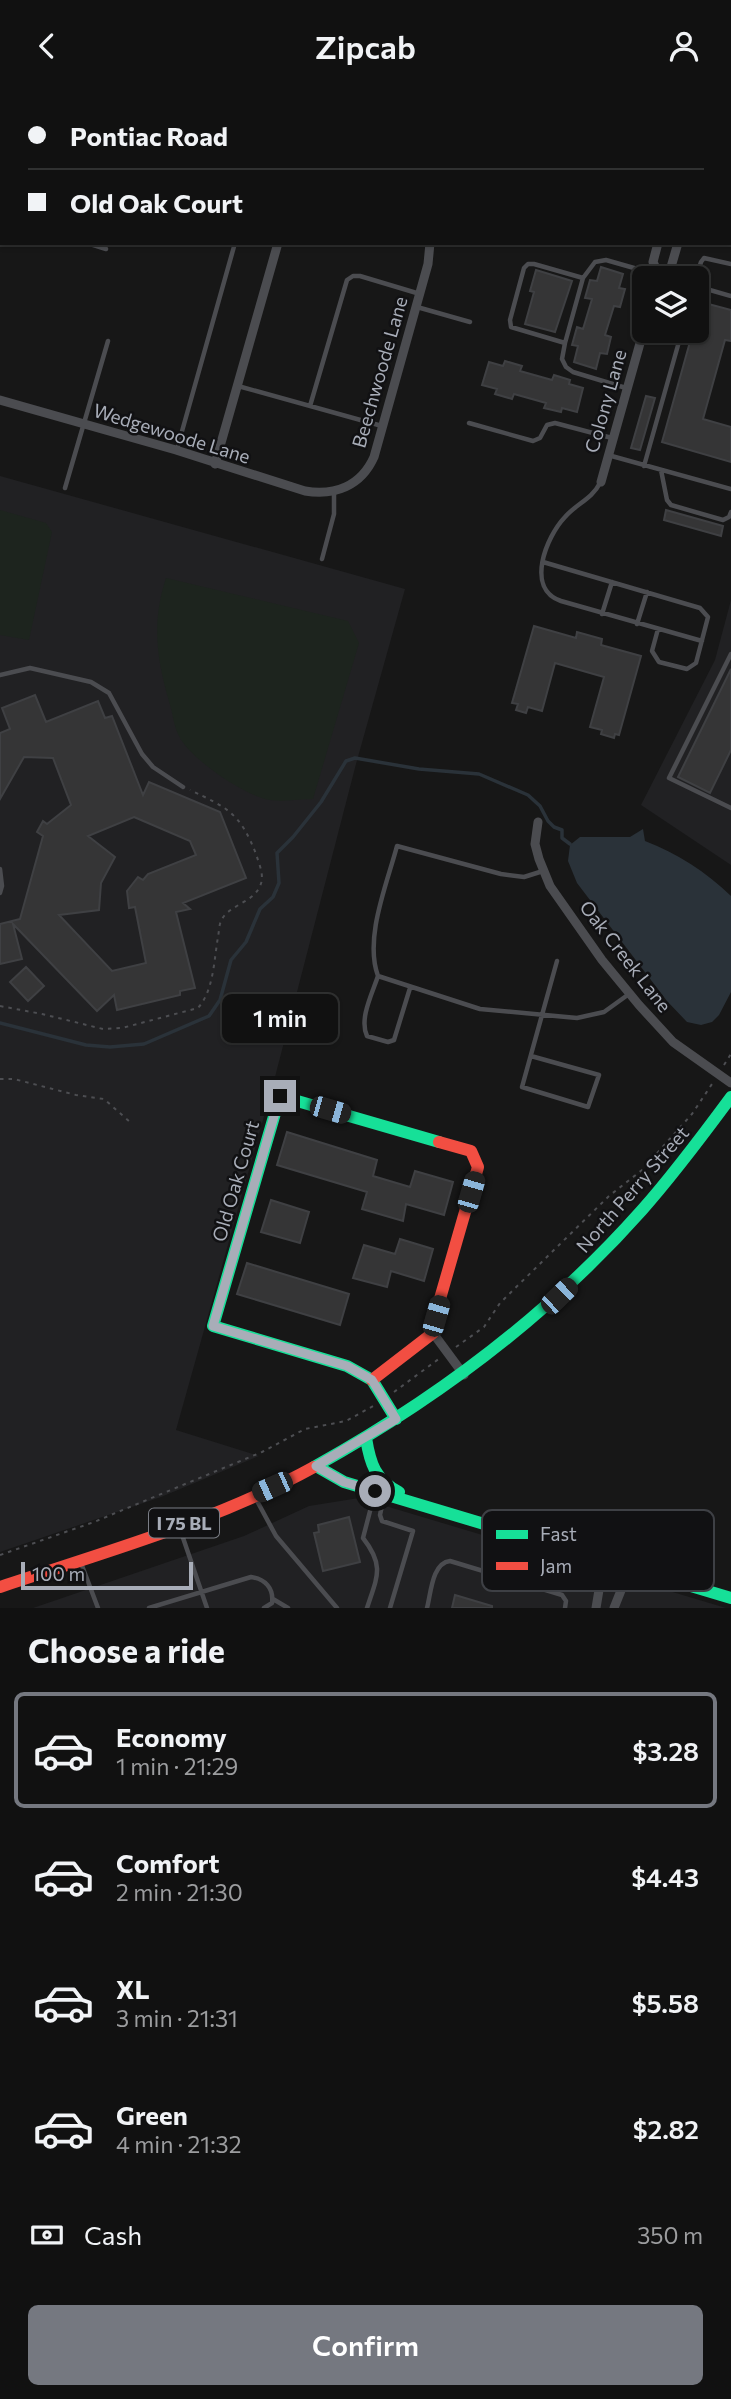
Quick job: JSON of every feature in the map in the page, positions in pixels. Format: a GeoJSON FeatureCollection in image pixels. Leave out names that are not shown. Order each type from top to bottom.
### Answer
{"type":"FeatureCollection","features":[{"type":"Feature","properties":{"kind":"street"},"geometry":{"type":"LineString","coordinates":[[215,464],[277,245]]}},
{"type":"Feature","properties":{"kind":"street","name":"Beechwoode Lane"},"geometry":{"type":"LineString","coordinates":[[334,492],[355,482],[367,471],[374,457],[420,294],[430,245]]}},
{"type":"Feature","properties":{"kind":"street"},"geometry":{"type":"LineString","coordinates":[[656,266],[653,261],[658,245]]}},
{"type":"Feature","properties":{"kind":"street"},"geometry":{"type":"LineString","coordinates":[[671,266],[677,245]]}},
{"type":"Feature","properties":{"kind":"street","name":"Colony Lane"},"geometry":{"type":"LineString","coordinates":[[600,482],[640,343]]}},
{"type":"Feature","properties":{"kind":"street","name":"Wedgewoode Lane"},"geometry":{"type":"LineString","coordinates":[[0,400],[176,450],[305,491],[334,492]]}},
{"type":"Feature","properties":{"kind":"street","name":"Oak Creek Lane"},"geometry":{"type":"LineString","coordinates":[[538,822],[536,843],[550,886],[602,960],[673,1042],[731,1083]]}},
{"type":"Feature","properties":{"kind":"street","name":"Old Oak Court"},"geometry":{"type":"LineString","coordinates":[[372,1380],[347,1366],[213,1326],[280,1096],[471,1151],[478,1167],[433,1333]]}},
{"type":"Feature","properties":{"kind":"street","name":"North Perry Street"},"geometry":{"type":"LineString","coordinates":[[0,1587],[178,1525],[254,1495],[316,1466],[366,1438],[464,1375],[552,1302],[608,1248],[666,1184],[731,1097]]}},
{"type":"Feature","properties":{"kind":"street"},"geometry":{"type":"LineString","coordinates":[[396,1419],[372,1380],[433,1333],[464,1375]]}},
{"type":"Feature","properties":{"kind":"street"},"geometry":{"type":"LineString","coordinates":[[366,1438],[376,1477],[414,1503]]}},
{"type":"Feature","properties":{"kind":"street"},"geometry":{"type":"LineString","coordinates":[[316,1466],[344,1482],[482,1523]]}},
{"type":"Feature","properties":{"kind":"street"},"geometry":{"type":"LineString","coordinates":[[614,1608],[621,1591]]}},
{"type":"Feature","properties":{"kind":"street"},"geometry":{"type":"LineString","coordinates":[[707,1591],[731,1598]]}},
{"type":"Feature","properties":{"kind":"lane"},"geometry":{"type":"LineString","coordinates":[[93,245],[106,249]]}},
{"type":"Feature","properties":{"kind":"lane"},"geometry":{"type":"LineString","coordinates":[[176,450],[234,245]]}},
{"type":"Feature","properties":{"kind":"lane"},"geometry":{"type":"LineString","coordinates":[[700,266],[704,258],[731,264]]}},
{"type":"Feature","properties":{"kind":"lane"},"geometry":{"type":"LineString","coordinates":[[627,388],[570,371],[563,362],[565,343],[583,278],[592,264],[601,260],[632,269]]}},
{"type":"Feature","properties":{"kind":"lane"},"geometry":{"type":"LineString","coordinates":[[565,343],[510,325],[524,268],[528,264],[534,264],[583,278]]}},
{"type":"Feature","properties":{"kind":"lane"},"geometry":{"type":"LineString","coordinates":[[310,406],[347,280],[360,276],[420,294]]}},
{"type":"Feature","properties":{"kind":"lane"},"geometry":{"type":"LineString","coordinates":[[709,290],[731,296]]}},
{"type":"Feature","properties":{"kind":"lane"},"geometry":{"type":"LineString","coordinates":[[416,307],[470,322]]}},
{"type":"Feature","properties":{"kind":"lane"},"geometry":{"type":"LineString","coordinates":[[65,488],[108,341]]}},
{"type":"Feature","properties":{"kind":"lane"},"geometry":{"type":"LineString","coordinates":[[644,466],[679,343]]}},
{"type":"Feature","properties":{"kind":"lane"},"geometry":{"type":"LineString","coordinates":[[237,386],[383,426]]}},
{"type":"Feature","properties":{"kind":"lane"},"geometry":{"type":"LineString","coordinates":[[469,423],[533,441],[540,438],[547,425],[555,423],[613,438]]}},
{"type":"Feature","properties":{"kind":"lane"},"geometry":{"type":"LineString","coordinates":[[608,455],[731,489]]}},
{"type":"Feature","properties":{"kind":"lane"},"geometry":{"type":"LineString","coordinates":[[661,470],[667,500],[673,507],[723,520],[729,517],[731,512]]}},
{"type":"Feature","properties":{"kind":"lane"},"geometry":{"type":"LineString","coordinates":[[600,482],[593,495],[568,513],[559,524],[543,562],[541,582],[551,597],[702,641]]}},
{"type":"Feature","properties":{"kind":"lane"},"geometry":{"type":"LineString","coordinates":[[322,559],[334,514],[334,492]]}},
{"type":"Feature","properties":{"kind":"lane"},"geometry":{"type":"LineString","coordinates":[[543,562],[704,610],[708,617],[694,666],[682,669],[659,662],[652,651],[658,629]]}},
{"type":"Feature","properties":{"kind":"lane"},"geometry":{"type":"LineString","coordinates":[[602,614],[612,582]]}},
{"type":"Feature","properties":{"kind":"lane"},"geometry":{"type":"LineString","coordinates":[[637,624],[647,592]]}},
{"type":"Feature","properties":{"kind":"lane"},"geometry":{"type":"LineString","coordinates":[[731,654],[669,778],[731,808]]}},
{"type":"Feature","properties":{"kind":"lane"},"geometry":{"type":"LineString","coordinates":[[0,675],[30,668],[91,682],[109,693],[142,754],[153,767],[183,787]]}},
{"type":"Feature","properties":{"kind":"lane"},"geometry":{"type":"LineString","coordinates":[[410,988],[394,1040],[387,1042],[367,1036],[365,1018],[378,976],[372,961],[375,929],[397,846],[501,874],[524,877],[544,871]]}},
{"type":"Feature","properties":{"kind":"lane"},"geometry":{"type":"LineString","coordinates":[[0,869],[0,893]]}},
{"type":"Feature","properties":{"kind":"lane"},"geometry":{"type":"LineString","coordinates":[[531,1056],[599,1075],[588,1107],[522,1087],[557,961]]}},
{"type":"Feature","properties":{"kind":"lane"},"geometry":{"type":"LineString","coordinates":[[378,976],[481,1009],[577,1018],[604,1012],[629,994]]}},
{"type":"Feature","properties":{"kind":"lane"},"geometry":{"type":"LineString","coordinates":[[368,1608],[378,1568],[374,1553],[363,1538],[380,1493]]}},
{"type":"Feature","properties":{"kind":"lane"},"geometry":{"type":"LineString","coordinates":[[380,1493],[382,1521],[413,1531],[390,1608]]}},
{"type":"Feature","properties":{"kind":"lane"},"geometry":{"type":"LineString","coordinates":[[254,1495],[276,1536],[337,1608]]}},
{"type":"Feature","properties":{"kind":"lane"},"geometry":{"type":"LineString","coordinates":[[178,1525],[207,1608]]}},
{"type":"Feature","properties":{"kind":"lane"},"geometry":{"type":"LineString","coordinates":[[80,1559],[99,1608]]}},
{"type":"Feature","properties":{"kind":"lane"},"geometry":{"type":"LineString","coordinates":[[427,1608],[438,1567],[444,1562],[450,1561],[482,1571]]}},
{"type":"Feature","properties":{"kind":"lane"},"geometry":{"type":"LineString","coordinates":[[149,1608],[251,1577],[265,1582],[270,1588],[272,1603],[264,1608]]}},
{"type":"Feature","properties":{"kind":"lane"},"geometry":{"type":"LineString","coordinates":[[549,1591],[562,1595],[566,1601],[565,1608]]}},
{"type":"Feature","properties":{"kind":"lane"},"geometry":{"type":"LineString","coordinates":[[273,1599],[288,1608]]}},
{"type":"Feature","properties":{"kind":"path"},"geometry":{"type":"LineString","coordinates":[[0,1006],[103,1030],[122,1028],[198,1008],[205,1000],[221,920],[247,900],[260,885],[261,869],[244,826],[230,810],[183,787]]}},
{"type":"Feature","properties":{"kind":"path"},"geometry":{"type":"LineString","coordinates":[[0,1079],[15,1079],[104,1100],[130,1122]]}},
{"type":"Feature","properties":{"kind":"shaded area"},"geometry":{"type":"Polygon","coordinates":[[[0,476],[405,589],[356,764],[275,1077],[176,1430],[259,1456],[161,1497],[0,1552],[0,476]]]}},
{"type":"Feature","properties":{"kind":"shaded area"},"geometry":{"type":"Polygon","coordinates":[[[0,510],[46,523],[52,532],[29,640],[0,635],[0,510]]]}},
{"type":"Feature","properties":{"kind":"shaded area"},"geometry":{"type":"Polygon","coordinates":[[[166,578],[348,621],[359,643],[313,799],[275,801],[247,792],[206,765],[179,736],[159,657],[158,611],[166,578]]]}},
{"type":"Feature","properties":{"kind":"shaded area"},"geometry":{"type":"Polygon","coordinates":[[[731,600],[731,865],[641,805],[715,660],[731,600]]]}},
{"type":"Feature","properties":{"kind":"shaded area"},"geometry":{"type":"Polygon","coordinates":[[[643,829],[645,841],[691,864],[731,896],[731,992],[719,1015],[712,1022],[701,1025],[687,1022],[667,1001],[577,883],[568,861],[570,845],[580,837],[630,837],[643,829]]]}},
{"type":"Feature","properties":{"kind":"shaded area"},"geometry":{"type":"Polygon","coordinates":[[[359,1498],[482,1535],[482,1591],[669,1591],[726,1608],[33,1608],[244,1536],[309,1506],[359,1498]]]}},
{"type":"Feature","properties":{"kind":"building"},"geometry":{"type":"Polygon","coordinates":[[[601,267],[623,274],[619,288],[625,289],[620,307],[614,306],[605,335],[611,337],[607,354],[600,353],[596,369],[574,362],[578,346],[572,345],[577,327],[583,329],[592,299],[585,298],[590,280],[597,281],[601,267]]]}},
{"type":"Feature","properties":{"kind":"building"},"geometry":{"type":"Polygon","coordinates":[[[536,270],[572,281],[555,332],[525,324],[534,292],[530,291],[536,270]]]}},
{"type":"Feature","properties":{"kind":"building"},"geometry":{"type":"Polygon","coordinates":[[[709,304],[731,310],[731,341],[725,340],[703,419],[731,427],[731,462],[662,442],[690,343],[709,343],[709,304]]]}},
{"type":"Feature","properties":{"kind":"building"},"geometry":{"type":"Polygon","coordinates":[[[505,361],[522,366],[520,371],[552,380],[554,375],[583,388],[577,412],[562,408],[561,412],[544,408],[546,403],[514,394],[512,399],[495,394],[497,389],[482,385],[489,362],[503,366],[505,361]]]}},
{"type":"Feature","properties":{"kind":"building"},"geometry":{"type":"Polygon","coordinates":[[[646,396],[655,398],[640,450],[631,448],[646,396]]]}},
{"type":"Feature","properties":{"kind":"building"},"geometry":{"type":"Polygon","coordinates":[[[666,510],[723,526],[721,536],[664,520],[666,510]]]}},
{"type":"Feature","properties":{"kind":"building"},"geometry":{"type":"Polygon","coordinates":[[[534,626],[576,638],[577,632],[602,639],[601,645],[641,656],[619,735],[615,734],[614,738],[601,734],[602,730],[590,727],[604,677],[555,663],[542,711],[528,707],[526,713],[516,710],[518,704],[512,703],[534,626]]]}},
{"type":"Feature","properties":{"kind":"building"},"geometry":{"type":"Polygon","coordinates":[[[731,669],[731,750],[710,793],[678,777],[731,669]]]}},
{"type":"Feature","properties":{"kind":"building"},"geometry":{"type":"Polygon","coordinates":[[[35,695],[46,722],[98,701],[105,718],[112,716],[143,795],[149,782],[220,812],[246,878],[183,903],[190,909],[176,912],[195,988],[180,991],[180,995],[117,1010],[114,995],[97,1011],[13,924],[22,959],[0,964],[0,924],[20,919],[43,836],[37,832],[43,821],[47,824],[71,805],[53,758],[24,757],[0,799],[0,733],[10,729],[2,708],[35,695]],[[134,817],[88,836],[115,857],[101,883],[99,910],[59,915],[112,971],[146,963],[135,907],[129,908],[127,891],[138,877],[143,880],[148,874],[196,855],[190,841],[134,817]]]}},
{"type":"Feature","properties":{"kind":"building"},"geometry":{"type":"Polygon","coordinates":[[[26,967],[44,986],[28,1001],[10,982],[26,967]]]}},
{"type":"Feature","properties":{"kind":"building"},"geometry":{"type":"Polygon","coordinates":[[[287,1132],[377,1160],[373,1176],[410,1187],[415,1171],[453,1182],[444,1215],[406,1204],[403,1221],[362,1209],[367,1192],[277,1165],[287,1132]]]}},
{"type":"Feature","properties":{"kind":"building"},"geometry":{"type":"Polygon","coordinates":[[[271,1200],[309,1212],[300,1243],[261,1232],[271,1200]]]}},
{"type":"Feature","properties":{"kind":"building"},"geometry":{"type":"Polygon","coordinates":[[[400,1239],[433,1249],[424,1281],[391,1271],[387,1287],[353,1278],[364,1245],[395,1254],[400,1239]]]}},
{"type":"Feature","properties":{"kind":"building"},"geometry":{"type":"Polygon","coordinates":[[[247,1263],[349,1294],[340,1325],[237,1294],[247,1263]]]}},
{"type":"Feature","properties":{"kind":"building"},"geometry":{"type":"Polygon","coordinates":[[[349,1517],[360,1562],[323,1571],[314,1533],[319,1532],[318,1525],[349,1517]]]}},
{"type":"Feature","properties":{"kind":"building"},"geometry":{"type":"Polygon","coordinates":[[[455,1595],[492,1606],[492,1608],[452,1608],[455,1595]]]}},
{"type":"Feature","properties":{"kind":"waterway"},"geometry":{"type":"LineString","coordinates":[[0,1023],[86,1045],[110,1047],[144,1044],[209,1016],[220,1000],[231,960],[246,942],[260,909],[273,897],[279,883],[277,853],[321,802],[346,761],[355,758],[419,769],[479,774],[528,795],[540,806],[548,821],[562,830],[562,838],[570,844]]}},
{"type":"Feature","properties":{"kind":"traffic: fast"},"geometry":{"type":"LineString","coordinates":[[396,1419],[372,1380],[347,1366],[213,1326],[280,1096],[439,1142]]}},
{"type":"Feature","properties":{"kind":"traffic: fast"},"geometry":{"type":"LineString","coordinates":[[314,1467],[360,1441],[447,1384],[529,1320],[606,1249],[642,1210],[731,1097]]}},
{"type":"Feature","properties":{"kind":"traffic: fast"},"geometry":{"type":"LineString","coordinates":[[366,1438],[375,1470],[384,1482],[399,1492]]}},
{"type":"Feature","properties":{"kind":"traffic: fast"},"geometry":{"type":"LineString","coordinates":[[316,1466],[344,1482],[482,1523]]}},
{"type":"Feature","properties":{"kind":"traffic: fast"},"geometry":{"type":"LineString","coordinates":[[708,1591],[731,1598]]}},
{"type":"Feature","properties":{"kind":"traffic: jam"},"geometry":{"type":"LineString","coordinates":[[372,1380],[433,1333],[435,1316],[478,1167],[471,1151],[439,1142]]}},
{"type":"Feature","properties":{"kind":"traffic: jam"},"geometry":{"type":"LineString","coordinates":[[0,1587],[199,1519],[238,1504],[314,1467]]}},
{"type":"Feature","properties":{"kind":"route"},"geometry":{"type":"LineString","coordinates":[[280,1096],[213,1326],[347,1366],[372,1380],[396,1419],[316,1466],[344,1482],[375,1491]]}}]}
